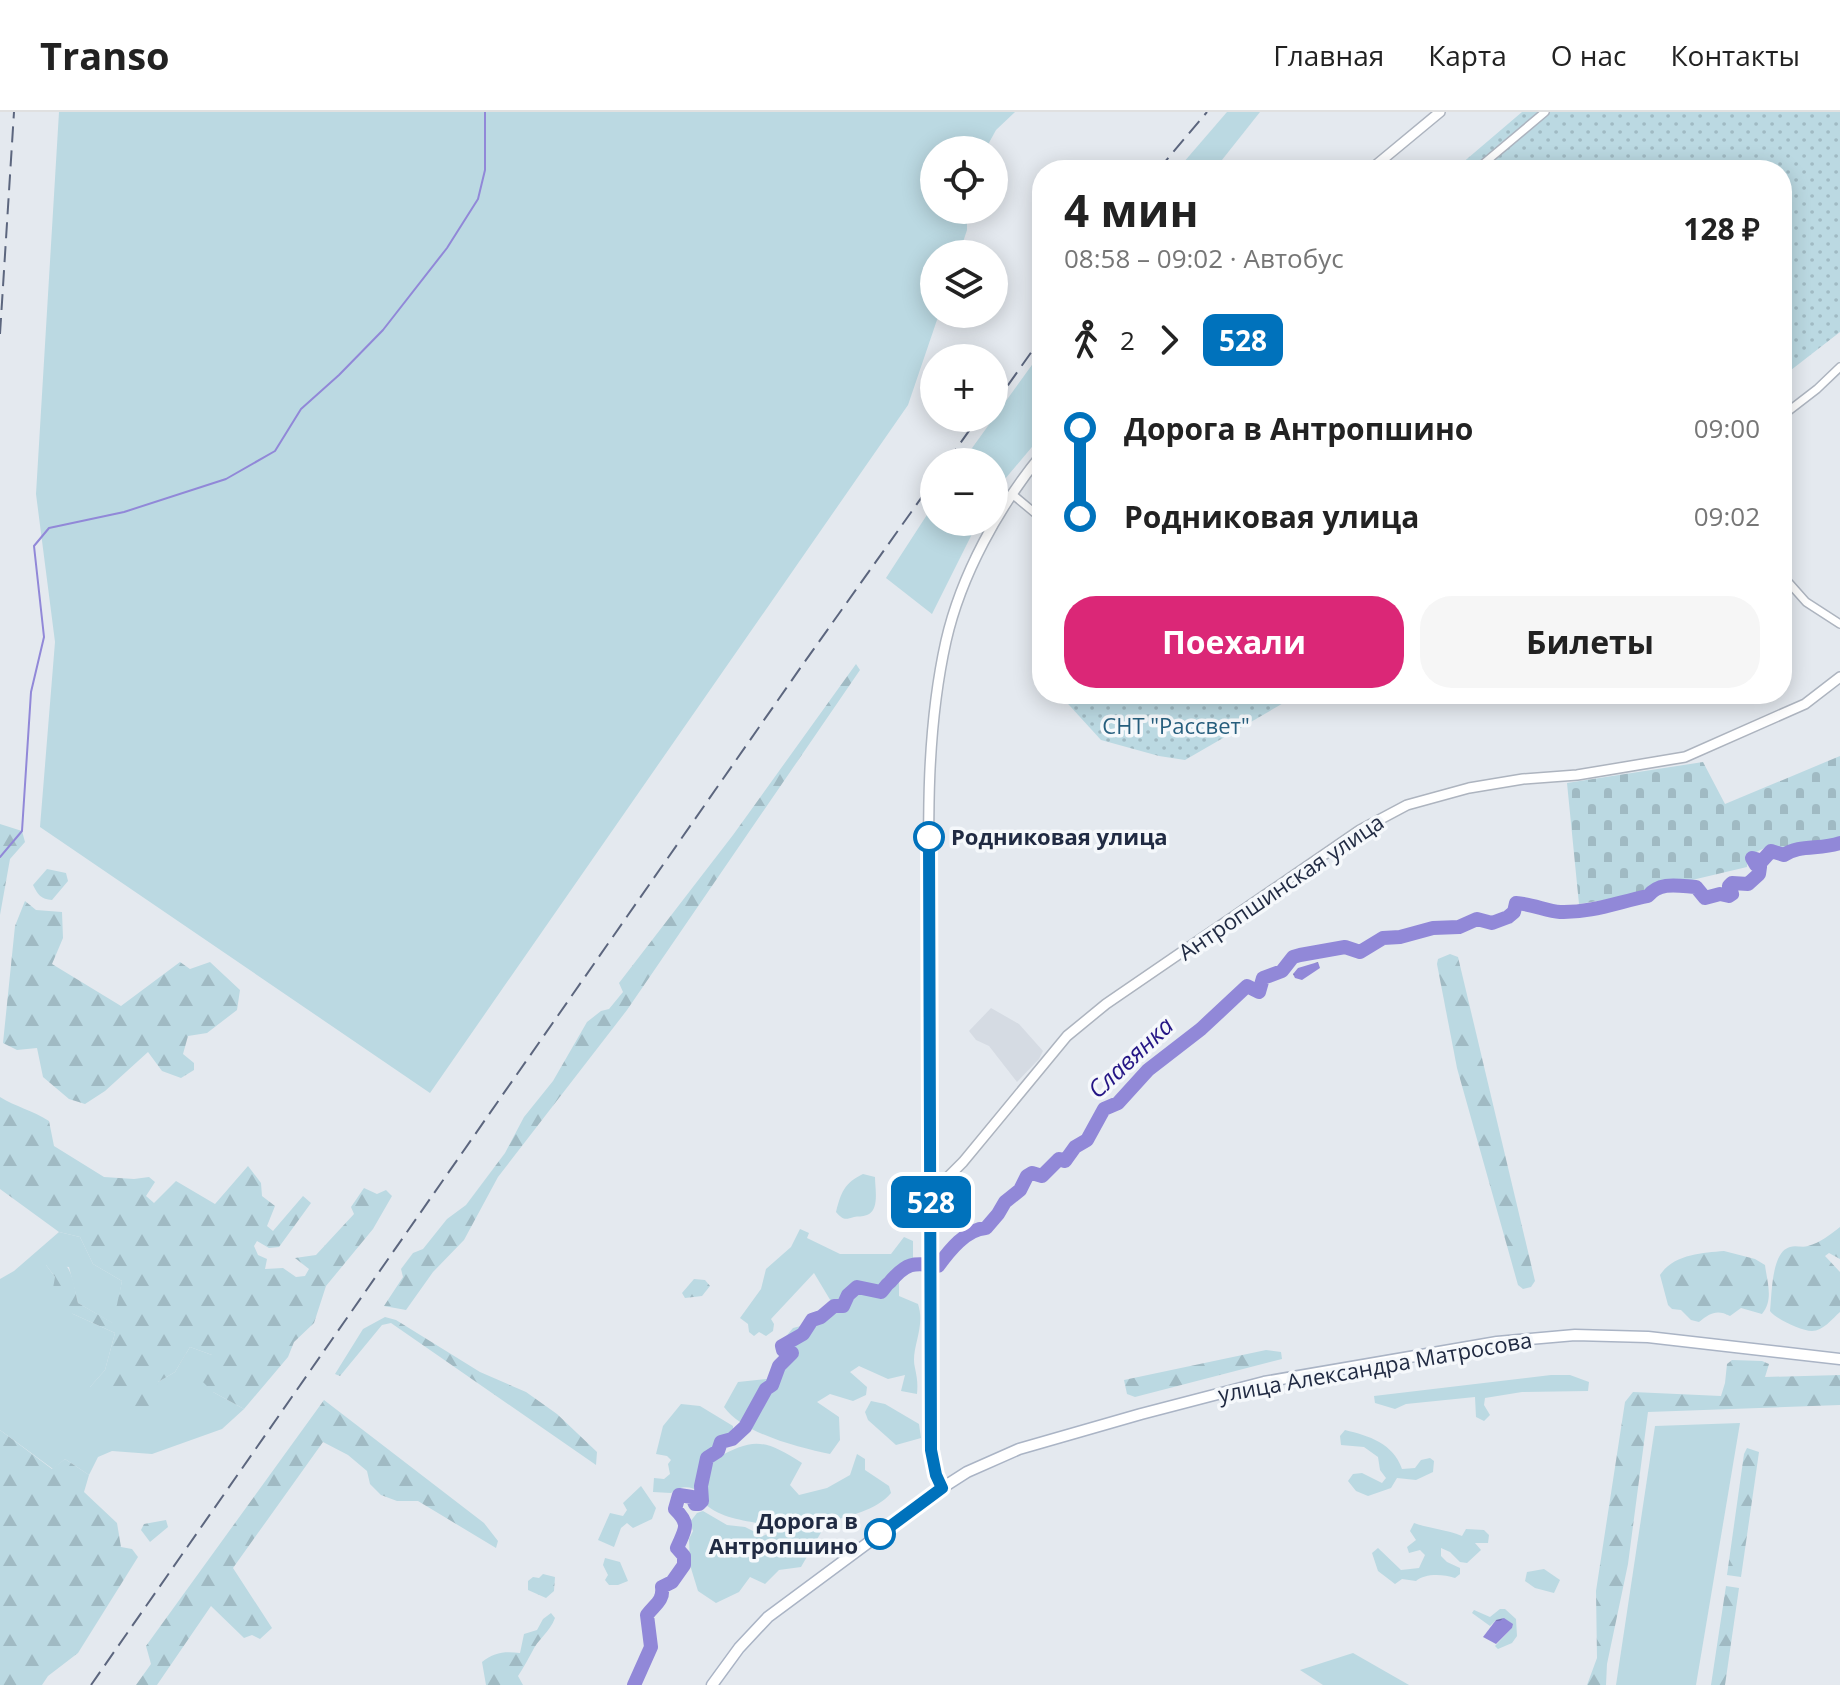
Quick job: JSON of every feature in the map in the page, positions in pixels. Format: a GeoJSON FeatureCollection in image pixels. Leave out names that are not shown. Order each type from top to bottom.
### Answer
{"type":"FeatureCollection","features":[{"type":"Feature","properties":{"kind":"main road","name":"улица Александра Матросова"},"geometry":{"type":"LineString","coordinates":[[712,1685],[739,1648],[768,1617],[942,1488],[985,1462],[1019,1449],[1264,1382],[1497,1342],[1575,1335],[1648,1337],[1840,1359]]}},
{"type":"Feature","properties":{"kind":"street"},"geometry":{"type":"LineString","coordinates":[[1382,160],[1440,112]]}},
{"type":"Feature","properties":{"kind":"street"},"geometry":{"type":"LineString","coordinates":[[1488,160],[1545,112]]}},
{"type":"Feature","properties":{"kind":"street"},"geometry":{"type":"LineString","coordinates":[[1792,408],[1840,367]]}},
{"type":"Feature","properties":{"kind":"street"},"geometry":{"type":"LineString","coordinates":[[942,1488],[931,1450],[930,762],[937,683],[957,605],[975,562],[1012,494],[1032,467]]}},
{"type":"Feature","properties":{"kind":"street"},"geometry":{"type":"LineString","coordinates":[[1012,494],[1032,511]]}},
{"type":"Feature","properties":{"kind":"street"},"geometry":{"type":"LineString","coordinates":[[1792,586],[1806,602],[1840,624]]}},
{"type":"Feature","properties":{"kind":"street","name":"Антропшинская улица"},"geometry":{"type":"LineString","coordinates":[[931,1184],[945,1180],[963,1162],[1067,1036],[1106,1004],[1360,830],[1407,805],[1469,788],[1685,757],[1805,704],[1840,677]]}},
{"type":"Feature","properties":{"kind":"shaded area"},"geometry":{"type":"Polygon","coordinates":[[[991,1008],[1019,1024],[1043,1051],[1017,1082],[989,1046],[976,1040],[969,1031],[991,1008]]]}},
{"type":"Feature","properties":{"kind":"green space"},"geometry":{"type":"Polygon","coordinates":[[[59,112],[1015,112],[993,136],[920,136],[920,224],[967,224],[967,230],[964,240],[920,240],[920,328],[934,328],[929,344],[920,344],[920,370],[908,405],[430,1093],[40,827],[55,642],[36,494],[59,112]]]}},
{"type":"Feature","properties":{"kind":"green space"},"geometry":{"type":"Polygon","coordinates":[[[1227,112],[1260,112],[1222,160],[1186,160],[1227,112]]]}},
{"type":"Feature","properties":{"kind":"green space"},"geometry":{"type":"Polygon","coordinates":[[[1522,112],[1840,112],[1840,332],[1792,369],[1792,160],[1466,160],[1522,112]]]}},
{"type":"Feature","properties":{"kind":"green space"},"geometry":{"type":"Polygon","coordinates":[[[1032,365],[1032,447],[1008,475],[1008,448],[972,448],[984,432],[1008,432],[1008,398],[1032,365]]]}},
{"type":"Feature","properties":{"kind":"green space"},"geometry":{"type":"Polygon","coordinates":[[[920,526],[920,536],[971,536],[932,614],[886,578],[920,526]]]}},
{"type":"Feature","properties":{"kind":"green space"},"geometry":{"type":"Polygon","coordinates":[[[856,664],[860,670],[627,1010],[498,1177],[464,1240],[433,1272],[406,1310],[384,1306],[403,1277],[401,1269],[413,1253],[423,1249],[447,1219],[466,1205],[505,1153],[524,1117],[553,1081],[587,1022],[609,1009],[623,992],[619,983],[733,835],[856,664]]]}},
{"type":"Feature","properties":{"kind":"green space","name":"СНТ \"Рассвет\""},"geometry":{"type":"Polygon","coordinates":[[[1068,704],[1282,704],[1185,760],[1101,740],[1068,704]]]}},
{"type":"Feature","properties":{"kind":"green space"},"geometry":{"type":"Polygon","coordinates":[[[1840,756],[1840,838],[1787,850],[1771,845],[1748,856],[1747,867],[1579,904],[1567,783],[1703,762],[1725,804],[1840,756]]]}},
{"type":"Feature","properties":{"kind":"green space"},"geometry":{"type":"Polygon","coordinates":[[[0,824],[22,831],[25,842],[10,859],[0,915],[0,824]]]}},
{"type":"Feature","properties":{"kind":"green space"},"geometry":{"type":"Polygon","coordinates":[[[47,869],[66,873],[68,881],[52,900],[40,896],[33,885],[47,869]]]}},
{"type":"Feature","properties":{"kind":"green space"},"geometry":{"type":"Polygon","coordinates":[[[25,901],[36,910],[62,912],[63,938],[52,964],[121,1006],[180,962],[190,969],[210,962],[240,990],[237,1010],[207,1033],[188,1036],[183,1054],[194,1063],[194,1070],[181,1078],[162,1071],[148,1052],[105,1091],[85,1104],[69,1099],[43,1077],[37,1048],[17,1050],[3,1043],[15,926],[25,901]]]}},
{"type":"Feature","properties":{"kind":"green space"},"geometry":{"type":"Polygon","coordinates":[[[1450,954],[1458,957],[1535,1281],[1531,1287],[1523,1289],[1518,1285],[1457,1068],[1437,964],[1438,959],[1450,954]]]}},
{"type":"Feature","properties":{"kind":"green space"},"geometry":{"type":"Polygon","coordinates":[[[0,1097],[49,1121],[54,1146],[104,1177],[149,1177],[155,1182],[146,1196],[154,1203],[176,1181],[215,1204],[248,1166],[261,1183],[262,1196],[275,1206],[267,1226],[273,1231],[303,1196],[311,1203],[279,1247],[269,1248],[257,1241],[254,1246],[258,1255],[267,1259],[265,1269],[283,1268],[296,1277],[305,1276],[309,1269],[295,1258],[316,1255],[354,1214],[351,1207],[364,1188],[377,1194],[386,1190],[392,1196],[373,1229],[326,1286],[314,1323],[294,1342],[288,1357],[244,1409],[213,1392],[200,1379],[212,1355],[190,1347],[175,1372],[158,1382],[148,1412],[90,1387],[105,1370],[115,1333],[73,1314],[52,1294],[55,1277],[46,1265],[47,1257],[56,1258],[67,1267],[78,1303],[113,1323],[122,1281],[93,1264],[80,1237],[59,1232],[0,1189],[0,1097]]]}},
{"type":"Feature","properties":{"kind":"green space"},"geometry":{"type":"Polygon","coordinates":[[[863,1174],[875,1177],[874,1209],[865,1216],[842,1218],[836,1212],[842,1194],[851,1181],[863,1174]]]}},
{"type":"Feature","properties":{"kind":"green space"},"geometry":{"type":"Polygon","coordinates":[[[1840,1227],[1840,1259],[1829,1253],[1825,1256],[1840,1272],[1840,1312],[1824,1327],[1812,1331],[1778,1318],[1770,1311],[1779,1257],[1790,1247],[1812,1245],[1840,1227]]]}},
{"type":"Feature","properties":{"kind":"green space"},"geometry":{"type":"Polygon","coordinates":[[[800,1229],[809,1233],[807,1238],[840,1254],[891,1254],[904,1237],[913,1241],[913,1267],[899,1276],[899,1296],[918,1304],[920,1313],[914,1353],[917,1394],[901,1391],[905,1375],[888,1379],[859,1366],[850,1372],[867,1387],[866,1395],[853,1401],[830,1394],[817,1402],[839,1417],[840,1440],[830,1454],[757,1432],[724,1407],[738,1382],[766,1379],[775,1382],[785,1354],[783,1340],[793,1328],[813,1323],[835,1308],[814,1273],[771,1319],[773,1331],[766,1336],[759,1332],[754,1336],[749,1332],[748,1324],[740,1318],[761,1289],[766,1269],[791,1247],[800,1229]]]}},
{"type":"Feature","properties":{"kind":"green space"},"geometry":{"type":"Polygon","coordinates":[[[59,1232],[80,1237],[93,1264],[122,1281],[114,1324],[78,1303],[69,1267],[46,1265],[73,1314],[115,1333],[105,1370],[90,1387],[158,1382],[175,1372],[190,1347],[212,1355],[213,1392],[244,1409],[222,1429],[152,1454],[112,1451],[98,1457],[89,1475],[65,1459],[53,1469],[0,1430],[0,1279],[14,1271],[59,1232]]]}},
{"type":"Feature","properties":{"kind":"green space"},"geometry":{"type":"Polygon","coordinates":[[[1724,1251],[1755,1259],[1765,1265],[1769,1297],[1762,1314],[1741,1308],[1730,1316],[1714,1313],[1699,1322],[1691,1320],[1681,1310],[1672,1309],[1668,1305],[1660,1275],[1666,1268],[1689,1256],[1724,1251]]]}},
{"type":"Feature","properties":{"kind":"green space"},"geometry":{"type":"Polygon","coordinates":[[[694,1279],[705,1280],[710,1286],[702,1296],[685,1298],[682,1293],[694,1279]]]}},
{"type":"Feature","properties":{"kind":"green space"},"geometry":{"type":"Polygon","coordinates":[[[385,1317],[396,1320],[480,1372],[526,1392],[557,1414],[597,1452],[596,1465],[391,1323],[382,1325],[340,1376],[335,1374],[363,1329],[385,1317]]]}},
{"type":"Feature","properties":{"kind":"green space"},"geometry":{"type":"Polygon","coordinates":[[[1266,1350],[1281,1352],[1282,1359],[1135,1397],[1127,1394],[1124,1380],[1266,1350]]]}},
{"type":"Feature","properties":{"kind":"green space"},"geometry":{"type":"Polygon","coordinates":[[[1732,1360],[1769,1364],[1765,1377],[1840,1375],[1840,1405],[1648,1412],[1628,1564],[1607,1664],[1606,1685],[1587,1685],[1597,1658],[1596,1591],[1625,1402],[1633,1392],[1721,1396],[1727,1364],[1732,1360]]]}},
{"type":"Feature","properties":{"kind":"green space"},"geometry":{"type":"Polygon","coordinates":[[[1570,1375],[1589,1382],[1588,1391],[1522,1392],[1485,1398],[1484,1405],[1490,1415],[1484,1421],[1476,1417],[1475,1397],[1406,1404],[1395,1409],[1375,1403],[1374,1396],[1570,1375]]]}},
{"type":"Feature","properties":{"kind":"green space"},"geometry":{"type":"Polygon","coordinates":[[[324,1400],[484,1523],[498,1541],[496,1548],[418,1501],[397,1501],[381,1495],[370,1484],[367,1471],[348,1455],[323,1442],[233,1568],[272,1628],[260,1639],[252,1635],[244,1638],[211,1606],[157,1685],[136,1685],[151,1664],[146,1646],[324,1400]]]}},
{"type":"Feature","properties":{"kind":"green space"},"geometry":{"type":"Polygon","coordinates":[[[871,1401],[885,1404],[919,1424],[921,1438],[896,1445],[868,1420],[865,1412],[871,1401]]]}},
{"type":"Feature","properties":{"kind":"green space"},"geometry":{"type":"Polygon","coordinates":[[[681,1404],[700,1406],[733,1426],[733,1434],[709,1454],[715,1459],[740,1447],[759,1444],[778,1449],[802,1463],[790,1485],[799,1495],[827,1488],[850,1475],[857,1454],[865,1459],[865,1470],[889,1486],[891,1493],[870,1509],[827,1522],[801,1567],[779,1570],[765,1584],[750,1577],[739,1592],[716,1603],[698,1591],[690,1565],[689,1539],[693,1531],[690,1522],[703,1511],[727,1525],[745,1527],[763,1536],[769,1533],[762,1524],[732,1518],[711,1509],[705,1504],[703,1492],[698,1490],[687,1487],[671,1493],[653,1492],[654,1478],[664,1479],[670,1474],[668,1464],[671,1460],[656,1454],[663,1426],[681,1404]]]}},
{"type":"Feature","properties":{"kind":"green space"},"geometry":{"type":"Polygon","coordinates":[[[1740,1423],[1696,1685],[1616,1685],[1655,1426],[1740,1423]]]}},
{"type":"Feature","properties":{"kind":"green space"},"geometry":{"type":"Polygon","coordinates":[[[0,1430],[52,1469],[65,1459],[89,1475],[84,1492],[117,1523],[121,1547],[132,1549],[138,1557],[78,1653],[48,1676],[42,1685],[0,1685],[0,1430]]]}},
{"type":"Feature","properties":{"kind":"green space"},"geometry":{"type":"Polygon","coordinates":[[[1345,1430],[1371,1438],[1386,1447],[1402,1469],[1415,1468],[1421,1460],[1430,1458],[1434,1461],[1433,1472],[1416,1480],[1397,1478],[1391,1488],[1368,1496],[1356,1491],[1348,1481],[1353,1474],[1362,1473],[1382,1483],[1386,1478],[1380,1470],[1378,1457],[1364,1447],[1341,1445],[1340,1436],[1345,1430]]]}},
{"type":"Feature","properties":{"kind":"green space"},"geometry":{"type":"Polygon","coordinates":[[[1747,1448],[1759,1452],[1741,1577],[1727,1575],[1747,1448]]]}},
{"type":"Feature","properties":{"kind":"green space"},"geometry":{"type":"Polygon","coordinates":[[[641,1486],[656,1508],[652,1519],[633,1528],[627,1523],[621,1528],[614,1547],[598,1540],[610,1513],[623,1516],[627,1510],[623,1503],[641,1486]]]}},
{"type":"Feature","properties":{"kind":"green space"},"geometry":{"type":"Polygon","coordinates":[[[166,1520],[168,1527],[150,1542],[141,1530],[144,1524],[166,1520]]]}},
{"type":"Feature","properties":{"kind":"green space"},"geometry":{"type":"Polygon","coordinates":[[[1414,1523],[1462,1536],[1466,1529],[1484,1530],[1489,1535],[1488,1543],[1475,1543],[1481,1550],[1467,1563],[1460,1562],[1441,1548],[1441,1556],[1460,1568],[1460,1574],[1455,1578],[1429,1575],[1416,1581],[1402,1579],[1395,1584],[1378,1571],[1372,1553],[1378,1548],[1401,1570],[1419,1568],[1425,1555],[1420,1550],[1409,1553],[1407,1547],[1416,1540],[1410,1531],[1414,1523]]]}},
{"type":"Feature","properties":{"kind":"green space"},"geometry":{"type":"Polygon","coordinates":[[[605,1558],[620,1562],[628,1581],[609,1585],[605,1580],[608,1575],[603,1565],[605,1558]]]}},
{"type":"Feature","properties":{"kind":"green space"},"geometry":{"type":"Polygon","coordinates":[[[1544,1569],[1560,1580],[1554,1593],[1535,1588],[1525,1581],[1527,1572],[1544,1569]]]}},
{"type":"Feature","properties":{"kind":"green space"},"geometry":{"type":"Polygon","coordinates":[[[543,1574],[555,1577],[554,1591],[546,1598],[528,1590],[528,1581],[543,1574]]]}},
{"type":"Feature","properties":{"kind":"green space"},"geometry":{"type":"Polygon","coordinates":[[[1726,1586],[1739,1588],[1725,1685],[1711,1685],[1726,1586]]]}},
{"type":"Feature","properties":{"kind":"green space"},"geometry":{"type":"Polygon","coordinates":[[[1505,1609],[1516,1619],[1517,1636],[1512,1643],[1498,1649],[1495,1646],[1512,1628],[1496,1620],[1490,1626],[1472,1613],[1474,1610],[1490,1617],[1505,1609]]]}},
{"type":"Feature","properties":{"kind":"green space"},"geometry":{"type":"Polygon","coordinates":[[[551,1613],[555,1618],[553,1623],[518,1676],[523,1685],[486,1685],[482,1662],[500,1653],[520,1653],[524,1634],[537,1630],[551,1613]]]}},
{"type":"Feature","properties":{"kind":"green space"},"geometry":{"type":"Polygon","coordinates":[[[1353,1653],[1409,1685],[1323,1685],[1300,1670],[1353,1653]]]}},
{"type":"Feature","properties":{"kind":"water"},"geometry":{"type":"Polygon","coordinates":[[[1318,962],[1320,968],[1302,980],[1295,978],[1293,974],[1298,968],[1318,962]]]}},
{"type":"Feature","properties":{"kind":"water"},"geometry":{"type":"Polygon","coordinates":[[[1504,1618],[1513,1624],[1512,1628],[1496,1644],[1483,1637],[1496,1620],[1504,1618]]]}},
{"type":"Feature","properties":{"kind":"waterway"},"geometry":{"type":"LineString","coordinates":[[0,857],[22,831],[31,692],[44,637],[34,546],[49,528],[124,512],[226,479],[275,451],[301,409],[383,330],[447,248],[478,199],[485,170],[485,112]]}},
{"type":"Feature","properties":{"kind":"waterway","name":"Славянка"},"geometry":{"type":"LineString","coordinates":[[634,1685],[651,1647],[647,1615],[660,1599],[662,1587],[672,1582],[684,1565],[684,1556],[677,1548],[685,1527],[675,1509],[679,1495],[692,1497],[695,1504],[702,1501],[701,1486],[707,1458],[718,1451],[721,1442],[732,1439],[745,1427],[766,1389],[772,1385],[779,1366],[792,1353],[783,1350],[782,1346],[803,1334],[812,1320],[834,1306],[843,1306],[848,1295],[857,1287],[881,1292],[906,1268],[916,1264],[938,1266],[965,1237],[986,1228],[1005,1202],[1020,1190],[1027,1176],[1032,1173],[1042,1176],[1059,1159],[1065,1161],[1075,1147],[1087,1140],[1104,1109],[1118,1103],[1148,1070],[1201,1029],[1247,986],[1259,992],[1263,978],[1282,971],[1293,957],[1345,947],[1360,952],[1383,938],[1433,928],[1459,927],[1477,919],[1492,923],[1508,917],[1514,912],[1516,903],[1560,912],[1583,911],[1648,896],[1658,888],[1670,886],[1696,887],[1705,898],[1720,894],[1729,896],[1732,894],[1729,886],[1732,883],[1748,884],[1759,874],[1760,867],[1752,858],[1762,861],[1771,851],[1784,855],[1796,849],[1840,843]]}},
{"type":"Feature","properties":{"kind":"railway"},"geometry":{"type":"LineString","coordinates":[[0,334],[14,112]]}},
{"type":"Feature","properties":{"kind":"railway"},"geometry":{"type":"LineString","coordinates":[[1166,160],[1207,112]]}},
{"type":"Feature","properties":{"kind":"railway"},"geometry":{"type":"LineString","coordinates":[[1008,385],[1032,351]]}},
{"type":"Feature","properties":{"kind":"railway"},"geometry":{"type":"LineString","coordinates":[[957,448],[968,432]]}},
{"type":"Feature","properties":{"kind":"railway"},"geometry":{"type":"LineString","coordinates":[[91,1685],[920,500]]}},
{"type":"Feature","properties":{"kind":"bus line","name":"528"},"geometry":{"type":"LineString","coordinates":[[880,1534],[942,1488],[931,1450],[929,837]]}},
{"type":"Feature","properties":{"kind":"place","name":"Родниковая улица"},"geometry":{"type":"Point","coordinates":[929,837]}},
{"type":"Feature","properties":{"kind":"place","name":"Дорога в Антропшино"},"geometry":{"type":"Point","coordinates":[880,1534]}}]}
